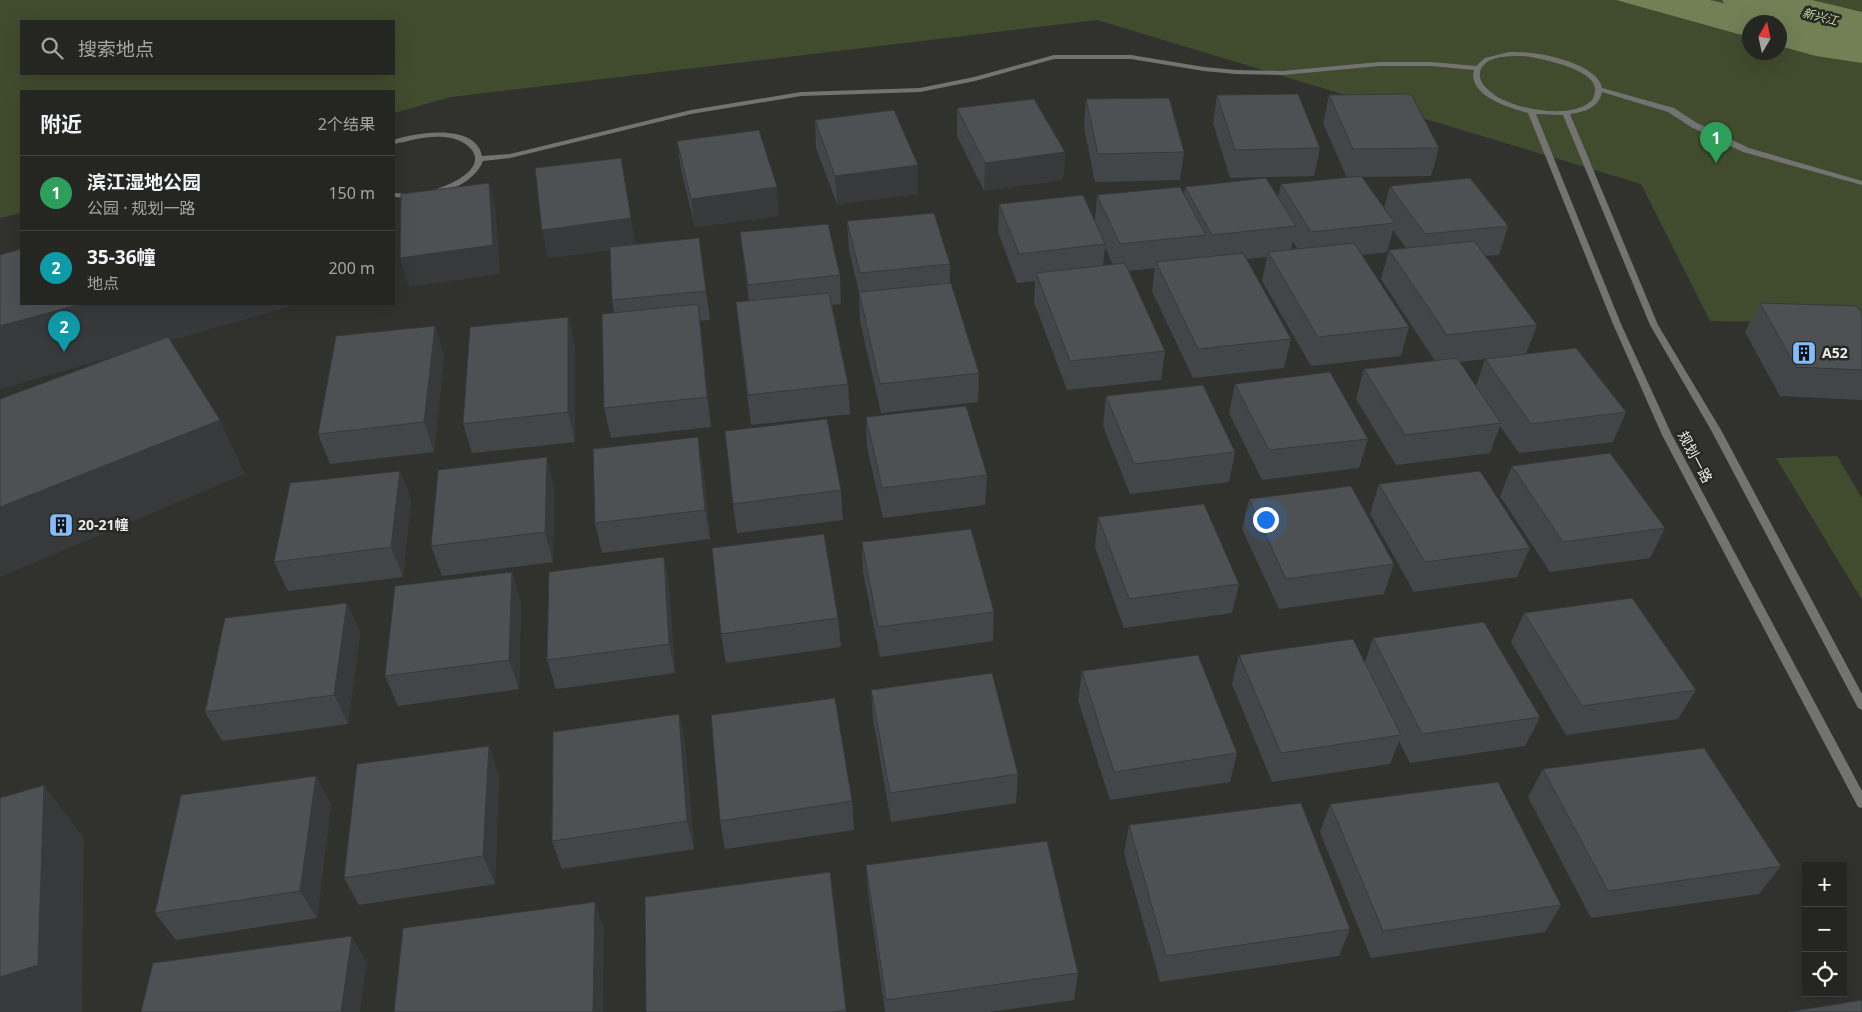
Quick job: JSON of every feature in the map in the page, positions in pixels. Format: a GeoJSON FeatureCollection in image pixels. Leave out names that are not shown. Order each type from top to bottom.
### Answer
{"type":"FeatureCollection","features":[{"type":"Feature","properties":{"kind":"street"},"geometry":{"type":"LineString","coordinates":[[1599,90],[1598,98],[1581,110],[1566,113],[1531,111],[1513,107],[1486,93],[1478,84],[1475,76],[1477,68],[1494,57],[1524,54],[1542,56],[1574,66],[1590,77],[1599,90],[1671,110],[1694,125],[1746,150],[1862,183]]}},
{"type":"Feature","properties":{"kind":"street"},"geometry":{"type":"LineString","coordinates":[[479,159],[527,152],[691,112],[801,94],[920,90],[975,79],[1054,57],[1131,57],[1204,69],[1236,72],[1283,73],[1379,64],[1431,64],[1477,68]]}},
{"type":"Feature","properties":{"kind":"street","name":"规划一路"},"geometry":{"type":"LineString","coordinates":[[1531,111],[1617,324],[1667,435],[1862,803]]}},
{"type":"Feature","properties":{"kind":"street"},"geometry":{"type":"LineString","coordinates":[[1566,113],[1654,325],[1716,430],[1862,705]]}},
{"type":"Feature","properties":{"kind":"street"},"geometry":{"type":"LineString","coordinates":[[395,142],[416,136],[447,136],[471,144],[477,151],[479,159],[476,168],[457,184],[422,195],[395,195]]}},
{"type":"Feature","properties":{"kind":"shaded area"},"geometry":{"type":"Polygon","coordinates":[[[0,0],[1862,0],[1862,323],[1710,321],[1641,184],[1097,20],[451,97],[395,113],[395,90],[20,90],[20,213],[0,218],[0,0]]]}},
{"type":"Feature","properties":{"kind":"shaded area"},"geometry":{"type":"Polygon","coordinates":[[[1616,0],[1710,0],[1766,13],[1862,22],[1862,63],[1816,56],[1787,48],[1787,15],[1742,15],[1742,35],[1616,0]]]}},
{"type":"Feature","properties":{"kind":"shaded area"},"geometry":{"type":"Polygon","coordinates":[[[1837,456],[1862,498],[1862,600],[1776,458],[1837,456]]]}},
{"type":"Feature","properties":{"kind":"building"},"geometry":{"type":"Polygon","coordinates":[[[1298,94],[1320,148],[1235,150],[1217,95],[1298,94]]]}},
{"type":"Feature","properties":{"kind":"building"},"geometry":{"type":"Polygon","coordinates":[[[1411,94],[1439,148],[1353,149],[1329,95],[1411,94]]]}},
{"type":"Feature","properties":{"kind":"building"},"geometry":{"type":"Polygon","coordinates":[[[1169,98],[1184,152],[1098,154],[1086,99],[1169,98]]]}},
{"type":"Feature","properties":{"kind":"building"},"geometry":{"type":"Polygon","coordinates":[[[1034,99],[1065,152],[985,163],[957,108],[1034,99]]]}},
{"type":"Feature","properties":{"kind":"building"},"geometry":{"type":"Polygon","coordinates":[[[894,110],[918,165],[835,176],[815,120],[894,110]]]}},
{"type":"Feature","properties":{"kind":"building"},"geometry":{"type":"Polygon","coordinates":[[[759,130],[777,187],[691,199],[677,141],[759,130]]]}},
{"type":"Feature","properties":{"kind":"building"},"geometry":{"type":"Polygon","coordinates":[[[621,158],[631,218],[542,230],[535,168],[621,158]]]}},
{"type":"Feature","properties":{"kind":"building"},"geometry":{"type":"Polygon","coordinates":[[[1361,176],[1395,223],[1311,232],[1281,184],[1361,176]]]}},
{"type":"Feature","properties":{"kind":"building"},"geometry":{"type":"Polygon","coordinates":[[[1266,178],[1296,226],[1212,235],[1185,187],[1266,178]]]}},
{"type":"Feature","properties":{"kind":"building"},"geometry":{"type":"Polygon","coordinates":[[[1470,178],[1508,226],[1425,234],[1390,186],[1470,178]]]}},
{"type":"Feature","properties":{"kind":"building"},"geometry":{"type":"Polygon","coordinates":[[[489,183],[493,245],[400,258],[401,194],[489,183]]]}},
{"type":"Feature","properties":{"kind":"building"},"geometry":{"type":"Polygon","coordinates":[[[1180,187],[1206,235],[1120,244],[1097,195],[1180,187]]]}},
{"type":"Feature","properties":{"kind":"building"},"geometry":{"type":"Polygon","coordinates":[[[1083,195],[1105,244],[1019,254],[999,204],[1083,195]]]}},
{"type":"Feature","properties":{"kind":"building"},"geometry":{"type":"Polygon","coordinates":[[[934,213],[950,264],[860,273],[847,221],[934,213]]]}},
{"type":"Feature","properties":{"kind":"building"},"geometry":{"type":"Polygon","coordinates":[[[828,224],[840,275],[748,285],[740,232],[828,224]]]}},
{"type":"Feature","properties":{"kind":"building"},"geometry":{"type":"Polygon","coordinates":[[[699,238],[706,291],[612,300],[610,247],[699,238]]]}},
{"type":"Feature","properties":{"kind":"building"},"geometry":{"type":"Polygon","coordinates":[[[1474,241],[1537,325],[1447,335],[1389,250],[1474,241]]]}},
{"type":"Feature","properties":{"kind":"building"},"geometry":{"type":"Polygon","coordinates":[[[1354,243],[1409,327],[1318,337],[1268,252],[1354,243]]]}},
{"type":"Feature","properties":{"kind":"building"},"geometry":{"type":"Polygon","coordinates":[[[20,249],[20,305],[77,305],[0,326],[0,255],[20,249]]]}},
{"type":"Feature","properties":{"kind":"building"},"geometry":{"type":"Polygon","coordinates":[[[1243,253],[1291,339],[1198,349],[1156,262],[1243,253]]]}},
{"type":"Feature","properties":{"kind":"building"},"geometry":{"type":"Polygon","coordinates":[[[1125,263],[1165,351],[1070,361],[1036,273],[1125,263]]]}},
{"type":"Feature","properties":{"kind":"building"},"geometry":{"type":"Polygon","coordinates":[[[951,283],[979,373],[880,384],[859,292],[951,283]]]}},
{"type":"Feature","properties":{"kind":"building"},"geometry":{"type":"Polygon","coordinates":[[[829,293],[848,384],[748,395],[736,302],[829,293]]]}},
{"type":"Feature","properties":{"kind":"building"},"geometry":{"type":"Polygon","coordinates":[[[1760,303],[1857,306],[1862,314],[1862,370],[1796,367],[1760,303]]]}},
{"type":"Feature","properties":{"kind":"building"},"geometry":{"type":"Polygon","coordinates":[[[698,304],[707,397],[604,408],[602,314],[698,304]]]}},
{"type":"Feature","properties":{"kind":"building"},"geometry":{"type":"Polygon","coordinates":[[[568,317],[568,412],[463,424],[470,327],[568,317]]]}},
{"type":"Feature","properties":{"kind":"building"},"geometry":{"type":"Polygon","coordinates":[[[435,326],[424,422],[318,434],[336,336],[435,326]]]}},
{"type":"Feature","properties":{"kind":"building"},"geometry":{"type":"Polygon","coordinates":[[[168,337],[220,420],[0,507],[0,399],[168,337]]]}},
{"type":"Feature","properties":{"kind":"building"},"geometry":{"type":"Polygon","coordinates":[[[1576,348],[1626,412],[1531,424],[1485,359],[1576,348]]]}},
{"type":"Feature","properties":{"kind":"building"},"geometry":{"type":"Polygon","coordinates":[[[1457,358],[1501,423],[1405,435],[1364,369],[1457,358]]]}},
{"type":"Feature","properties":{"kind":"building"},"geometry":{"type":"Polygon","coordinates":[[[1330,372],[1368,439],[1269,450],[1235,384],[1330,372]]]}},
{"type":"Feature","properties":{"kind":"building"},"geometry":{"type":"Polygon","coordinates":[[[1203,385],[1235,452],[1134,464],[1106,396],[1203,385]]]}},
{"type":"Feature","properties":{"kind":"building"},"geometry":{"type":"Polygon","coordinates":[[[966,406],[987,475],[882,488],[866,417],[966,406]]]}},
{"type":"Feature","properties":{"kind":"building"},"geometry":{"type":"Polygon","coordinates":[[[827,419],[841,490],[733,504],[725,431],[827,419]]]}},
{"type":"Feature","properties":{"kind":"building"},"geometry":{"type":"Polygon","coordinates":[[[698,437],[705,510],[595,523],[593,449],[698,437]]]}},
{"type":"Feature","properties":{"kind":"building"},"geometry":{"type":"Polygon","coordinates":[[[1610,453],[1665,528],[1563,542],[1512,466],[1610,453]]]}},
{"type":"Feature","properties":{"kind":"building"},"geometry":{"type":"Polygon","coordinates":[[[547,457],[545,532],[431,546],[438,470],[547,457]]]}},
{"type":"Feature","properties":{"kind":"building"},"geometry":{"type":"Polygon","coordinates":[[[400,471],[391,547],[274,562],[290,483],[400,471]]]}},
{"type":"Feature","properties":{"kind":"building"},"geometry":{"type":"Polygon","coordinates":[[[1480,471],[1530,548],[1425,562],[1379,484],[1480,471]]]}},
{"type":"Feature","properties":{"kind":"building"},"geometry":{"type":"Polygon","coordinates":[[[1351,486],[1394,564],[1286,579],[1249,499],[1351,486]]]}},
{"type":"Feature","properties":{"kind":"building"},"geometry":{"type":"Polygon","coordinates":[[[1204,504],[1239,584],[1129,599],[1098,517],[1204,504]]]}},
{"type":"Feature","properties":{"kind":"building"},"geometry":{"type":"Polygon","coordinates":[[[971,529],[994,612],[878,627],[862,542],[971,529]]]}},
{"type":"Feature","properties":{"kind":"building"},"geometry":{"type":"Polygon","coordinates":[[[824,534],[838,618],[721,634],[712,548],[824,534]]]}},
{"type":"Feature","properties":{"kind":"building"},"geometry":{"type":"Polygon","coordinates":[[[664,557],[669,644],[547,660],[549,572],[664,557]]]}},
{"type":"Feature","properties":{"kind":"building"},"geometry":{"type":"Polygon","coordinates":[[[512,572],[509,660],[385,676],[395,586],[512,572]]]}},
{"type":"Feature","properties":{"kind":"building"},"geometry":{"type":"Polygon","coordinates":[[[1632,598],[1696,690],[1582,706],[1524,613],[1632,598]]]}},
{"type":"Feature","properties":{"kind":"building"},"geometry":{"type":"Polygon","coordinates":[[[347,603],[334,695],[205,712],[225,618],[347,603]]]}},
{"type":"Feature","properties":{"kind":"building"},"geometry":{"type":"Polygon","coordinates":[[[1484,622],[1540,717],[1422,734],[1373,638],[1484,622]]]}},
{"type":"Feature","properties":{"kind":"building"},"geometry":{"type":"Polygon","coordinates":[[[1353,639],[1401,735],[1281,753],[1239,655],[1353,639]]]}},
{"type":"Feature","properties":{"kind":"building"},"geometry":{"type":"Polygon","coordinates":[[[1198,655],[1237,753],[1114,772],[1082,671],[1198,655]]]}},
{"type":"Feature","properties":{"kind":"building"},"geometry":{"type":"Polygon","coordinates":[[[992,673],[1018,774],[890,793],[871,690],[992,673]]]}},
{"type":"Feature","properties":{"kind":"building"},"geometry":{"type":"Polygon","coordinates":[[[835,698],[852,801],[720,821],[711,715],[835,698]]]}},
{"type":"Feature","properties":{"kind":"building"},"geometry":{"type":"Polygon","coordinates":[[[679,714],[687,821],[552,841],[553,732],[679,714]]]}},
{"type":"Feature","properties":{"kind":"building"},"geometry":{"type":"Polygon","coordinates":[[[489,746],[483,856],[344,878],[357,764],[489,746]]]}},
{"type":"Feature","properties":{"kind":"building"},"geometry":{"type":"Polygon","coordinates":[[[1704,748],[1781,866],[1608,891],[1543,769],[1704,748]]]}},
{"type":"Feature","properties":{"kind":"building"},"geometry":{"type":"Polygon","coordinates":[[[316,776],[300,891],[155,913],[181,795],[316,776]]]}},
{"type":"Feature","properties":{"kind":"building"},"geometry":{"type":"Polygon","coordinates":[[[1498,782],[1561,905],[1383,931],[1330,804],[1498,782]]]}},
{"type":"Feature","properties":{"kind":"building"},"geometry":{"type":"Polygon","coordinates":[[[44,785],[38,965],[0,977],[0,798],[44,785]]]}},
{"type":"Feature","properties":{"kind":"building"},"geometry":{"type":"Polygon","coordinates":[[[1301,803],[1350,929],[1166,956],[1129,825],[1301,803]]]}},
{"type":"Feature","properties":{"kind":"building"},"geometry":{"type":"Polygon","coordinates":[[[1047,841],[1078,973],[886,1000],[866,865],[1047,841]]]}},
{"type":"Feature","properties":{"kind":"building"},"geometry":{"type":"Polygon","coordinates":[[[830,872],[846,1010],[832,1012],[646,1012],[645,897],[830,872]]]}},
{"type":"Feature","properties":{"kind":"building"},"geometry":{"type":"Polygon","coordinates":[[[595,902],[593,1012],[394,1012],[403,928],[595,902]]]}},
{"type":"Feature","properties":{"kind":"building"},"geometry":{"type":"Polygon","coordinates":[[[352,936],[341,1012],[141,1012],[153,963],[352,936]]]}},
{"type":"Feature","properties":{"kind":"building"},"geometry":{"type":"Polygon","coordinates":[[[1862,1000],[1862,1012],[1788,1012],[1862,1000]]]}},
{"type":"Feature","properties":{"kind":"waterway","name":"新兴江"},"geometry":{"type":"LineString","coordinates":[[1748,0],[1862,28]]}},
{"type":"Feature","properties":{"kind":"place","name":"滨江湿地公园"},"geometry":{"type":"Point","coordinates":[1716,163]}},
{"type":"Feature","properties":{"kind":"place","name":"35-36幢"},"geometry":{"type":"Point","coordinates":[64,352]}},
{"type":"Feature","properties":{"kind":"place","name":"A52"},"geometry":{"type":"Point","coordinates":[1804,353]}},
{"type":"Feature","properties":{"kind":"place","name":"20-21幢"},"geometry":{"type":"Point","coordinates":[61,525]}}]}
